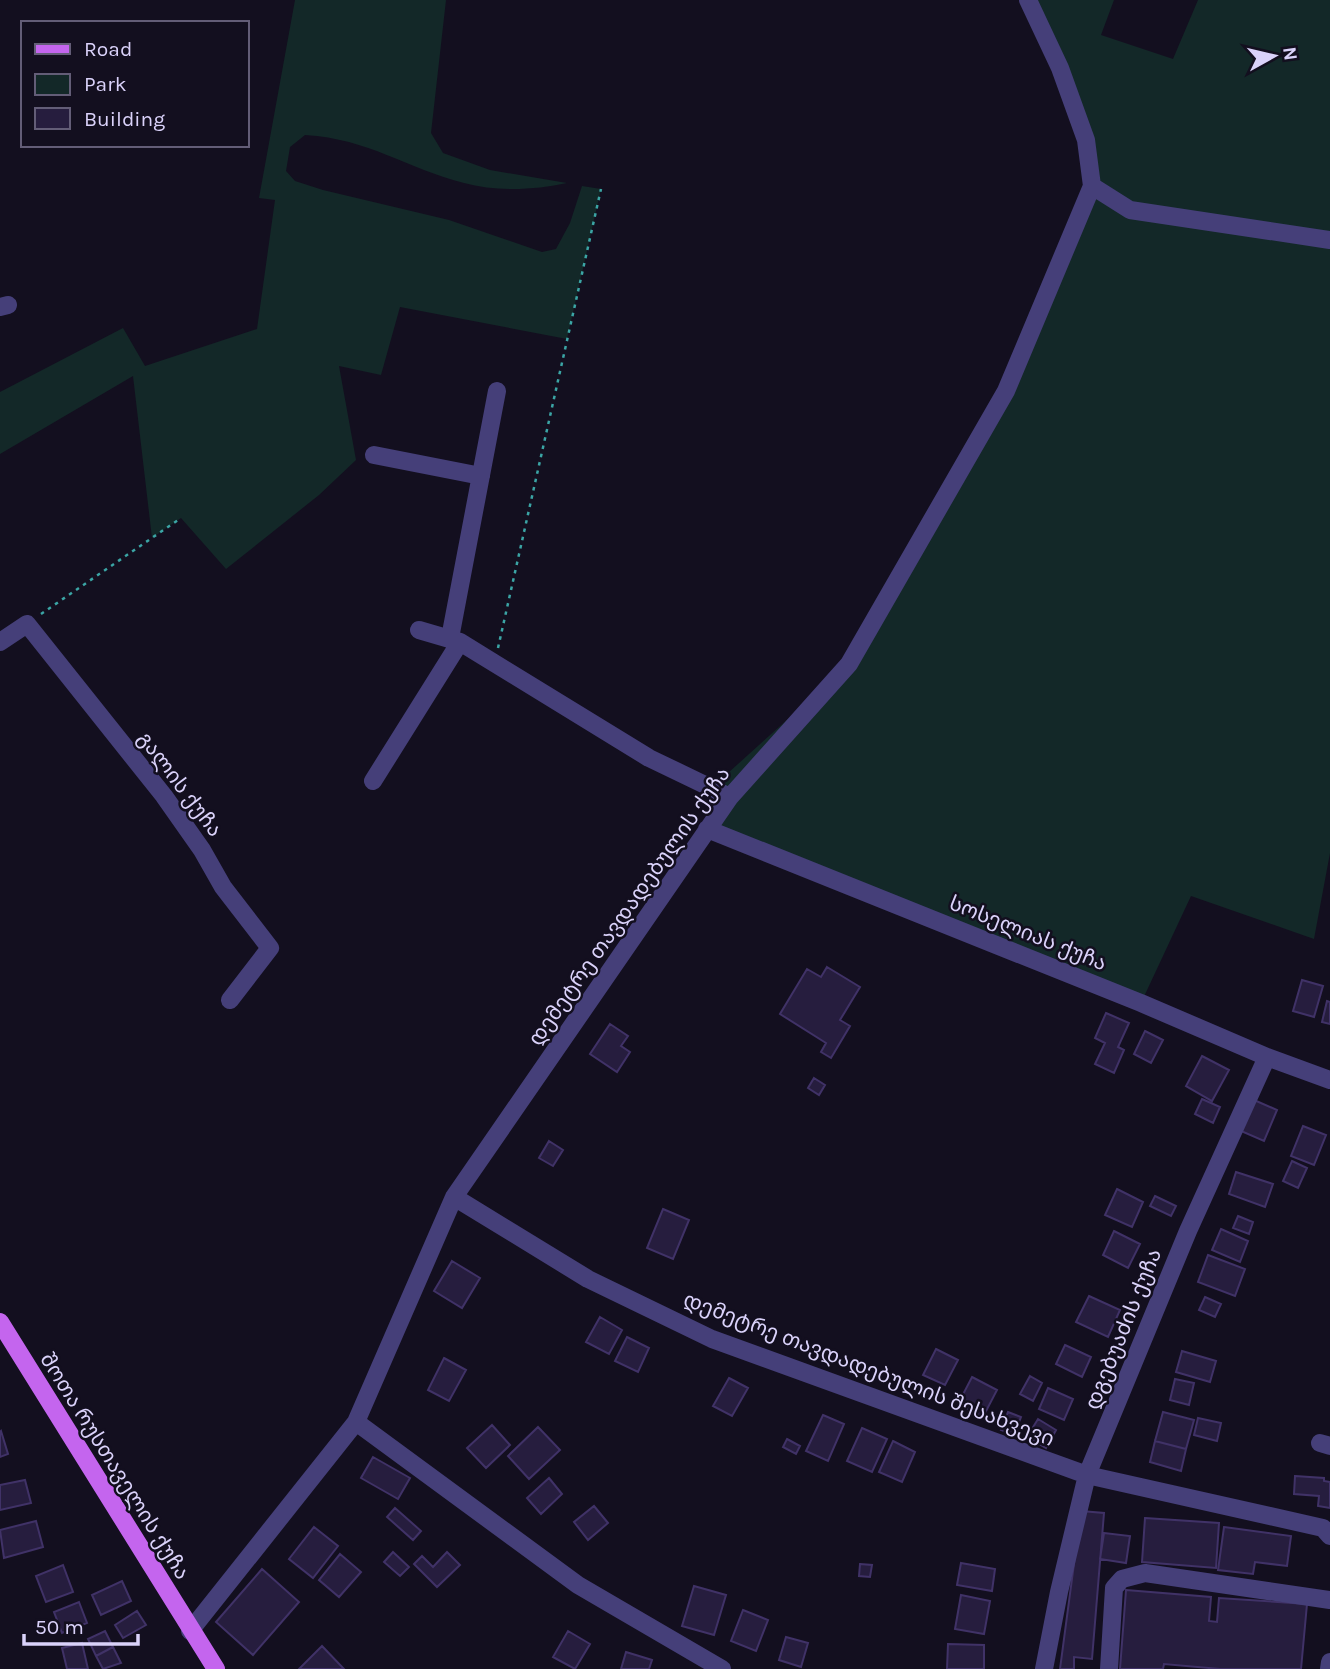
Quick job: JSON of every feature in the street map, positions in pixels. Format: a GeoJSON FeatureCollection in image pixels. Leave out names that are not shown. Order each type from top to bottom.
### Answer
{"type":"FeatureCollection","features":[{"type":"Feature","properties":{"kind":"main road","name":"შოთა რუსთაველის ქუჩა"},"geometry":{"type":"LineString","coordinates":[[0,1322],[216,1669]]}},
{"type":"Feature","properties":{"kind":"street"},"geometry":{"type":"LineString","coordinates":[[1028,0],[1060,68],[1086,140],[1092,186],[1130,210],[1330,240]]}},
{"type":"Feature","properties":{"kind":"street","name":"დემეტრე თავდადებულის ქუჩა"},"geometry":{"type":"LineString","coordinates":[[190,1631],[356,1422],[454,1197],[730,797],[849,664],[1006,391],[1092,186]]}},
{"type":"Feature","properties":{"kind":"street"},"geometry":{"type":"LineString","coordinates":[[373,780],[455,640],[496,391]]}},
{"type":"Feature","properties":{"kind":"street"},"geometry":{"type":"LineString","coordinates":[[373,455],[481,477]]}},
{"type":"Feature","properties":{"kind":"street"},"geometry":{"type":"LineString","coordinates":[[0,642],[26,624]]}},
{"type":"Feature","properties":{"kind":"street","name":"გალის ქუჩა"},"geometry":{"type":"LineString","coordinates":[[26,624],[164,796],[202,850],[223,887],[271,948],[230,1000]]}},
{"type":"Feature","properties":{"kind":"street"},"geometry":{"type":"LineString","coordinates":[[419,629],[455,640],[495,661],[649,758],[730,797]]}},
{"type":"Feature","properties":{"kind":"street","name":"სოსელიას ქუჩა"},"geometry":{"type":"LineString","coordinates":[[708,829],[1267,1057],[1330,1080]]}},
{"type":"Feature","properties":{"kind":"street","name":"დგებუაძის ქუჩა"},"geometry":{"type":"LineString","coordinates":[[1044,1669],[1087,1475],[1188,1231],[1267,1057]]}},
{"type":"Feature","properties":{"kind":"street","name":"დემეტრე თავდადებულის შესახვევი"},"geometry":{"type":"LineString","coordinates":[[454,1197],[588,1279],[712,1339],[1087,1475],[1323,1528],[1330,1536]]}},
{"type":"Feature","properties":{"kind":"street"},"geometry":{"type":"LineString","coordinates":[[356,1422],[578,1585],[722,1669]]}},
{"type":"Feature","properties":{"kind":"street"},"geometry":{"type":"LineString","coordinates":[[1109,1669],[1114,1588],[1122,1579],[1145,1573],[1330,1600]]}},
{"type":"Feature","properties":{"kind":"street"},"geometry":{"type":"LineString","coordinates":[[1329,1669],[1330,1662]]}},
{"type":"Feature","properties":{"kind":"path"},"geometry":{"type":"LineString","coordinates":[[495,661],[601,189]]}},
{"type":"Feature","properties":{"kind":"path"},"geometry":{"type":"LineString","coordinates":[[26,624],[181,518]]}},
{"type":"Feature","properties":{"kind":"green space"},"geometry":{"type":"Polygon","coordinates":[[[295,0],[446,0],[431,133],[443,153],[490,170],[567,183],[516,189],[476,186],[443,177],[349,142],[305,135],[290,147],[286,171],[295,181],[449,220],[542,252],[556,249],[570,223],[582,186],[601,189],[567,339],[400,307],[381,375],[339,366],[356,460],[319,495],[226,569],[181,518],[152,538],[133,376],[0,454],[0,392],[123,328],[145,366],[257,329],[275,200],[259,198],[295,0]]]}},
{"type":"Feature","properties":{"kind":"green space"},"geometry":{"type":"Polygon","coordinates":[[[1028,0],[1114,0],[1101,35],[1173,59],[1198,0],[1330,0],[1330,853],[1314,939],[1191,896],[1141,1003],[708,829],[718,782],[849,664],[1006,391],[1092,186],[1086,140],[1028,0]]]}},
{"type":"Feature","properties":{"kind":"building"},"geometry":{"type":"Polygon","coordinates":[[[827,967],[860,987],[840,1020],[850,1026],[831,1058],[821,1052],[826,1043],[780,1014],[807,969],[821,977],[827,967]]]}},
{"type":"Feature","properties":{"kind":"building"},"geometry":{"type":"Polygon","coordinates":[[[1302,980],[1323,986],[1314,1017],[1293,1011],[1302,980]]]}},
{"type":"Feature","properties":{"kind":"building"},"geometry":{"type":"Polygon","coordinates":[[[1327,1001],[1330,1002],[1330,1024],[1322,1022],[1327,1001]]]}},
{"type":"Feature","properties":{"kind":"building"},"geometry":{"type":"Polygon","coordinates":[[[1106,1013],[1129,1023],[1118,1047],[1124,1050],[1114,1073],[1095,1064],[1105,1043],[1095,1038],[1106,1013]]]}},
{"type":"Feature","properties":{"kind":"building"},"geometry":{"type":"Polygon","coordinates":[[[610,1024],[628,1036],[621,1046],[630,1052],[617,1072],[590,1054],[610,1024]]]}},
{"type":"Feature","properties":{"kind":"building"},"geometry":{"type":"Polygon","coordinates":[[[1145,1031],[1163,1040],[1151,1063],[1134,1054],[1145,1031]]]}},
{"type":"Feature","properties":{"kind":"building"},"geometry":{"type":"Polygon","coordinates":[[[1202,1056],[1229,1070],[1212,1101],[1186,1086],[1202,1056]]]}},
{"type":"Feature","properties":{"kind":"building"},"geometry":{"type":"Polygon","coordinates":[[[814,1078],[825,1085],[819,1095],[808,1088],[814,1078]]]}},
{"type":"Feature","properties":{"kind":"building"},"geometry":{"type":"Polygon","coordinates":[[[1202,1099],[1220,1107],[1213,1123],[1195,1114],[1202,1099]]]}},
{"type":"Feature","properties":{"kind":"building"},"geometry":{"type":"Polygon","coordinates":[[[1254,1100],[1277,1110],[1264,1141],[1241,1131],[1254,1100]]]}},
{"type":"Feature","properties":{"kind":"building"},"geometry":{"type":"Polygon","coordinates":[[[1303,1126],[1326,1135],[1314,1165],[1291,1156],[1303,1126]]]}},
{"type":"Feature","properties":{"kind":"building"},"geometry":{"type":"Polygon","coordinates":[[[549,1141],[563,1150],[553,1166],[539,1158],[549,1141]]]}},
{"type":"Feature","properties":{"kind":"building"},"geometry":{"type":"Polygon","coordinates":[[[1292,1161],[1307,1168],[1298,1188],[1283,1181],[1292,1161]]]}},
{"type":"Feature","properties":{"kind":"building"},"geometry":{"type":"Polygon","coordinates":[[[1236,1172],[1273,1184],[1265,1207],[1229,1194],[1236,1172]]]}},
{"type":"Feature","properties":{"kind":"building"},"geometry":{"type":"Polygon","coordinates":[[[1117,1189],[1143,1202],[1132,1227],[1105,1215],[1117,1189]]]}},
{"type":"Feature","properties":{"kind":"building"},"geometry":{"type":"Polygon","coordinates":[[[1155,1196],[1176,1206],[1171,1216],[1150,1206],[1155,1196]]]}},
{"type":"Feature","properties":{"kind":"building"},"geometry":{"type":"Polygon","coordinates":[[[663,1209],[689,1220],[673,1259],[647,1248],[663,1209]]]}},
{"type":"Feature","properties":{"kind":"building"},"geometry":{"type":"Polygon","coordinates":[[[1238,1216],[1253,1222],[1249,1234],[1233,1228],[1238,1216]]]}},
{"type":"Feature","properties":{"kind":"building"},"geometry":{"type":"Polygon","coordinates":[[[1221,1229],[1248,1241],[1240,1262],[1212,1250],[1221,1229]]]}},
{"type":"Feature","properties":{"kind":"building"},"geometry":{"type":"Polygon","coordinates":[[[1114,1231],[1140,1244],[1128,1268],[1103,1255],[1114,1231]]]}},
{"type":"Feature","properties":{"kind":"building"},"geometry":{"type":"Polygon","coordinates":[[[1208,1255],[1245,1269],[1235,1296],[1198,1282],[1208,1255]]]}},
{"type":"Feature","properties":{"kind":"building"},"geometry":{"type":"Polygon","coordinates":[[[452,1261],[480,1278],[462,1308],[434,1291],[452,1261]]]}},
{"type":"Feature","properties":{"kind":"building"},"geometry":{"type":"Polygon","coordinates":[[[1089,1296],[1120,1310],[1108,1337],[1076,1322],[1089,1296]]]}},
{"type":"Feature","properties":{"kind":"building"},"geometry":{"type":"Polygon","coordinates":[[[1205,1297],[1221,1304],[1215,1317],[1199,1310],[1205,1297]]]}},
{"type":"Feature","properties":{"kind":"building"},"geometry":{"type":"Polygon","coordinates":[[[600,1317],[622,1330],[609,1354],[586,1342],[600,1317]]]}},
{"type":"Feature","properties":{"kind":"building"},"geometry":{"type":"Polygon","coordinates":[[[627,1337],[649,1348],[638,1372],[615,1361],[627,1337]]]}},
{"type":"Feature","properties":{"kind":"building"},"geometry":{"type":"Polygon","coordinates":[[[1065,1345],[1091,1357],[1082,1377],[1056,1364],[1065,1345]]]}},
{"type":"Feature","properties":{"kind":"building"},"geometry":{"type":"Polygon","coordinates":[[[936,1349],[958,1360],[945,1385],[923,1375],[936,1349]]]}},
{"type":"Feature","properties":{"kind":"building"},"geometry":{"type":"Polygon","coordinates":[[[1182,1351],[1216,1361],[1210,1382],[1176,1372],[1182,1351]]]}},
{"type":"Feature","properties":{"kind":"building"},"geometry":{"type":"Polygon","coordinates":[[[444,1358],[466,1370],[449,1401],[428,1390],[444,1358]]]}},
{"type":"Feature","properties":{"kind":"building"},"geometry":{"type":"Polygon","coordinates":[[[1030,1376],[1042,1383],[1033,1401],[1020,1394],[1030,1376]]]}},
{"type":"Feature","properties":{"kind":"building"},"geometry":{"type":"Polygon","coordinates":[[[972,1377],[997,1390],[983,1417],[958,1404],[972,1377]]]}},
{"type":"Feature","properties":{"kind":"building"},"geometry":{"type":"Polygon","coordinates":[[[729,1378],[748,1388],[732,1416],[713,1406],[729,1378]]]}},
{"type":"Feature","properties":{"kind":"building"},"geometry":{"type":"Polygon","coordinates":[[[1175,1379],[1194,1383],[1189,1405],[1170,1400],[1175,1379]]]}},
{"type":"Feature","properties":{"kind":"building"},"geometry":{"type":"Polygon","coordinates":[[[1048,1388],[1073,1399],[1064,1420],[1039,1409],[1048,1388]]]}},
{"type":"Feature","properties":{"kind":"building"},"geometry":{"type":"Polygon","coordinates":[[[1008,1412],[1021,1417],[1014,1435],[1001,1430],[1008,1412]]]}},
{"type":"Feature","properties":{"kind":"building"},"geometry":{"type":"Polygon","coordinates":[[[1163,1412],[1194,1420],[1186,1449],[1155,1441],[1163,1412]]]}},
{"type":"Feature","properties":{"kind":"building"},"geometry":{"type":"Polygon","coordinates":[[[823,1415],[844,1424],[828,1461],[806,1451],[823,1415]]]}},
{"type":"Feature","properties":{"kind":"building"},"geometry":{"type":"Polygon","coordinates":[[[1198,1418],[1221,1423],[1217,1441],[1194,1435],[1198,1418]]]}},
{"type":"Feature","properties":{"kind":"building"},"geometry":{"type":"Polygon","coordinates":[[[1038,1419],[1056,1430],[1046,1448],[1027,1437],[1038,1419]]]}},
{"type":"Feature","properties":{"kind":"building"},"geometry":{"type":"Polygon","coordinates":[[[492,1425],[510,1445],[486,1468],[467,1448],[492,1425]]]}},
{"type":"Feature","properties":{"kind":"building"},"geometry":{"type":"Polygon","coordinates":[[[538,1427],[560,1450],[529,1479],[508,1456],[538,1427]]]}},
{"type":"Feature","properties":{"kind":"building"},"geometry":{"type":"Polygon","coordinates":[[[862,1428],[887,1439],[872,1472],[847,1461],[862,1428]]]}},
{"type":"Feature","properties":{"kind":"building"},"geometry":{"type":"Polygon","coordinates":[[[0,1432],[8,1454],[0,1457],[0,1432]]]}},
{"type":"Feature","properties":{"kind":"building"},"geometry":{"type":"Polygon","coordinates":[[[787,1439],[800,1446],[796,1454],[783,1447],[787,1439]]]}},
{"type":"Feature","properties":{"kind":"building"},"geometry":{"type":"Polygon","coordinates":[[[893,1441],[915,1452],[902,1482],[879,1472],[893,1441]]]}},
{"type":"Feature","properties":{"kind":"building"},"geometry":{"type":"Polygon","coordinates":[[[1155,1441],[1186,1449],[1181,1471],[1150,1462],[1155,1441]]]}},
{"type":"Feature","properties":{"kind":"building"},"geometry":{"type":"Polygon","coordinates":[[[373,1457],[410,1478],[398,1499],[361,1478],[373,1457]]]}},
{"type":"Feature","properties":{"kind":"building"},"geometry":{"type":"Polygon","coordinates":[[[1295,1476],[1324,1478],[1324,1481],[1330,1482],[1330,1508],[1318,1506],[1319,1496],[1294,1494],[1295,1476]]]}},
{"type":"Feature","properties":{"kind":"building"},"geometry":{"type":"Polygon","coordinates":[[[549,1478],[562,1494],[541,1514],[527,1498],[549,1478]]]}},
{"type":"Feature","properties":{"kind":"building"},"geometry":{"type":"Polygon","coordinates":[[[25,1480],[31,1503],[0,1510],[0,1485],[25,1480]]]}},
{"type":"Feature","properties":{"kind":"building"},"geometry":{"type":"Polygon","coordinates":[[[594,1506],[608,1523],[588,1540],[574,1522],[594,1506]]]}},
{"type":"Feature","properties":{"kind":"building"},"geometry":{"type":"Polygon","coordinates":[[[395,1508],[421,1531],[413,1540],[387,1517],[395,1508]]]}},
{"type":"Feature","properties":{"kind":"building"},"geometry":{"type":"Polygon","coordinates":[[[1081,1511],[1104,1513],[1092,1659],[1074,1657],[1074,1669],[1060,1669],[1081,1511]]]}},
{"type":"Feature","properties":{"kind":"building"},"geometry":{"type":"Polygon","coordinates":[[[1145,1518],[1219,1523],[1216,1568],[1142,1562],[1145,1518]]]}},
{"type":"Feature","properties":{"kind":"building"},"geometry":{"type":"Polygon","coordinates":[[[36,1521],[43,1547],[4,1558],[0,1530],[36,1521]]]}},
{"type":"Feature","properties":{"kind":"building"},"geometry":{"type":"Polygon","coordinates":[[[314,1527],[338,1546],[313,1578],[289,1559],[314,1527]]]}},
{"type":"Feature","properties":{"kind":"building"},"geometry":{"type":"Polygon","coordinates":[[[1224,1527],[1291,1536],[1287,1566],[1255,1562],[1253,1574],[1218,1570],[1224,1527]]]}},
{"type":"Feature","properties":{"kind":"building"},"geometry":{"type":"Polygon","coordinates":[[[1104,1533],[1130,1536],[1126,1563],[1100,1559],[1104,1533]]]}},
{"type":"Feature","properties":{"kind":"building"},"geometry":{"type":"Polygon","coordinates":[[[393,1552],[409,1567],[400,1576],[384,1562],[393,1552]]]}},
{"type":"Feature","properties":{"kind":"building"},"geometry":{"type":"Polygon","coordinates":[[[447,1552],[460,1565],[437,1587],[414,1564],[422,1556],[433,1567],[447,1552]]]}},
{"type":"Feature","properties":{"kind":"building"},"geometry":{"type":"Polygon","coordinates":[[[340,1554],[361,1572],[339,1597],[319,1580],[340,1554]]]}},
{"type":"Feature","properties":{"kind":"building"},"geometry":{"type":"Polygon","coordinates":[[[961,1563],[995,1569],[992,1591],[957,1585],[961,1563]]]}},
{"type":"Feature","properties":{"kind":"building"},"geometry":{"type":"Polygon","coordinates":[[[860,1564],[872,1565],[870,1577],[859,1576],[860,1564]]]}},
{"type":"Feature","properties":{"kind":"building"},"geometry":{"type":"Polygon","coordinates":[[[63,1565],[73,1592],[46,1602],[36,1576],[63,1565]]]}},
{"type":"Feature","properties":{"kind":"building"},"geometry":{"type":"Polygon","coordinates":[[[262,1569],[299,1602],[253,1655],[216,1622],[262,1569]]]}},
{"type":"Feature","properties":{"kind":"building"},"geometry":{"type":"Polygon","coordinates":[[[122,1581],[131,1601],[101,1615],[92,1595],[122,1581]]]}},
{"type":"Feature","properties":{"kind":"building"},"geometry":{"type":"Polygon","coordinates":[[[694,1586],[726,1595],[714,1635],[682,1626],[694,1586]]]}},
{"type":"Feature","properties":{"kind":"building"},"geometry":{"type":"Polygon","coordinates":[[[1126,1590],[1211,1597],[1209,1621],[1217,1622],[1219,1598],[1307,1604],[1301,1669],[1220,1669],[1164,1664],[1163,1669],[1120,1669],[1126,1590]]]}},
{"type":"Feature","properties":{"kind":"building"},"geometry":{"type":"Polygon","coordinates":[[[961,1595],[990,1601],[984,1634],[955,1629],[961,1595]]]}},
{"type":"Feature","properties":{"kind":"building"},"geometry":{"type":"Polygon","coordinates":[[[79,1602],[87,1623],[62,1633],[54,1612],[79,1602]]]}},
{"type":"Feature","properties":{"kind":"building"},"geometry":{"type":"Polygon","coordinates":[[[743,1610],[768,1620],[756,1651],[731,1641],[743,1610]]]}},
{"type":"Feature","properties":{"kind":"building"},"geometry":{"type":"Polygon","coordinates":[[[137,1611],[146,1625],[123,1638],[115,1625],[137,1611]]]}},
{"type":"Feature","properties":{"kind":"building"},"geometry":{"type":"Polygon","coordinates":[[[105,1631],[113,1647],[96,1656],[88,1639],[105,1631]]]}},
{"type":"Feature","properties":{"kind":"building"},"geometry":{"type":"Polygon","coordinates":[[[568,1631],[590,1644],[575,1669],[553,1657],[568,1631]]]}},
{"type":"Feature","properties":{"kind":"building"},"geometry":{"type":"Polygon","coordinates":[[[786,1637],[808,1643],[801,1667],[779,1660],[786,1637]]]}},
{"type":"Feature","properties":{"kind":"building"},"geometry":{"type":"Polygon","coordinates":[[[82,1643],[88,1669],[67,1669],[62,1648],[82,1643]]]}},
{"type":"Feature","properties":{"kind":"building"},"geometry":{"type":"Polygon","coordinates":[[[948,1644],[984,1645],[984,1669],[947,1669],[948,1644]]]}},
{"type":"Feature","properties":{"kind":"building"},"geometry":{"type":"Polygon","coordinates":[[[322,1646],[344,1669],[299,1669],[322,1646]]]}},
{"type":"Feature","properties":{"kind":"building"},"geometry":{"type":"Polygon","coordinates":[[[113,1647],[121,1663],[103,1669],[96,1656],[113,1647]]]}},
{"type":"Feature","properties":{"kind":"building"},"geometry":{"type":"Polygon","coordinates":[[[626,1652],[652,1660],[649,1669],[621,1669],[626,1652]]]}}]}
